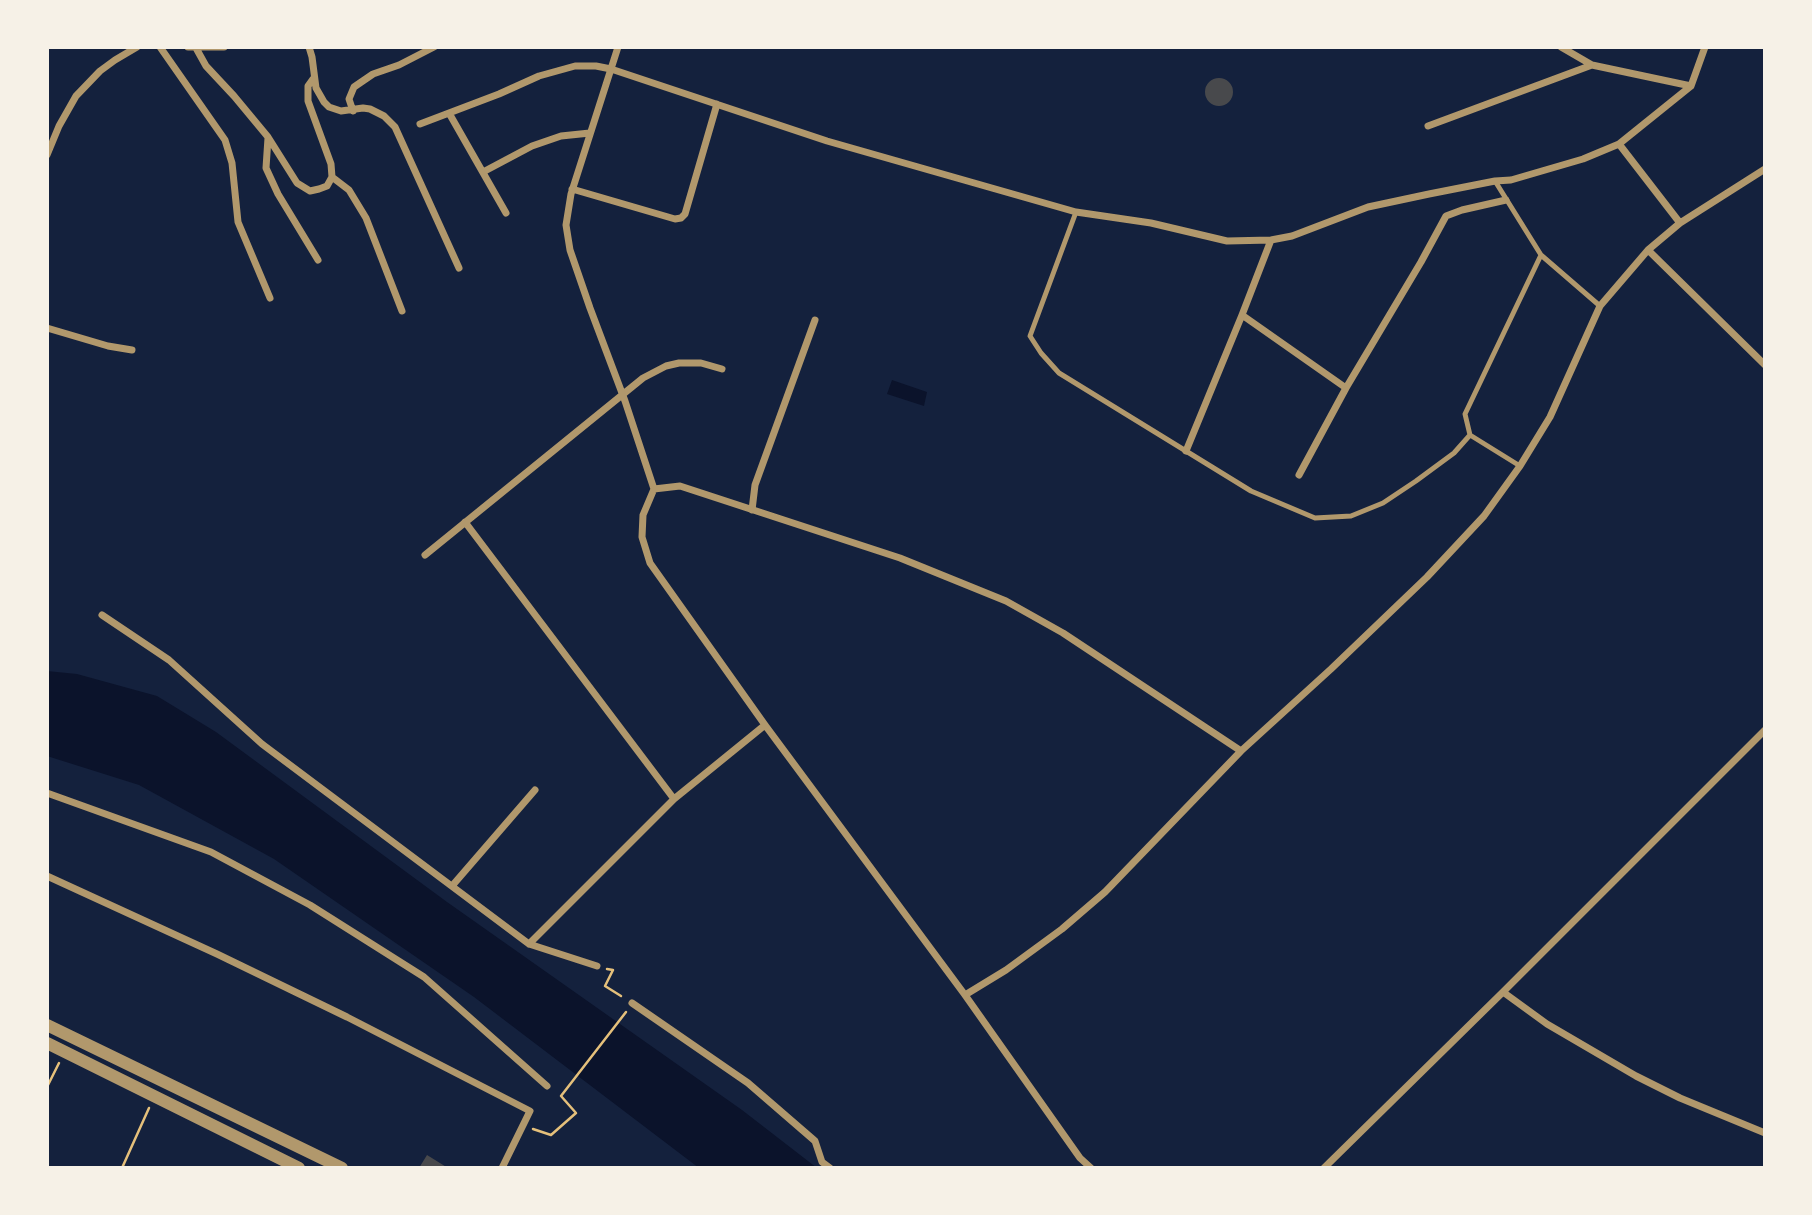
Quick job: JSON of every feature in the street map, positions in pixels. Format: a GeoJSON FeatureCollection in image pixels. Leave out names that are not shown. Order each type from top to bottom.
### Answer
{"type":"FeatureCollection","features":[{"type":"Feature","properties":{"kind":"street"},"geometry":{"type":"LineString","coordinates":[[47,155],[58,126],[76,96],[100,71],[137,47]]}},
{"type":"Feature","properties":{"kind":"street"},"geometry":{"type":"LineString","coordinates":[[160,47],[225,141],[232,163],[238,222],[270,298]]}},
{"type":"Feature","properties":{"kind":"street"},"geometry":{"type":"LineString","coordinates":[[192,48],[224,47]]}},
{"type":"Feature","properties":{"kind":"street"},"geometry":{"type":"LineString","coordinates":[[309,47],[313,79],[324,102],[336,110],[347,112],[370,109],[384,116],[395,127],[459,268]]}},
{"type":"Feature","properties":{"kind":"street"},"geometry":{"type":"LineString","coordinates":[[353,111],[349,99],[354,87],[373,74],[399,65],[434,47]]}},
{"type":"Feature","properties":{"kind":"street"},"geometry":{"type":"LineString","coordinates":[[618,47],[572,189],[566,225],[570,250],[654,489],[643,515],[642,537],[650,563],[765,725],[965,995],[1080,1158],[1091,1168]]}},
{"type":"Feature","properties":{"kind":"street"},"geometry":{"type":"LineString","coordinates":[[1561,47],[1592,65],[1691,86]]}},
{"type":"Feature","properties":{"kind":"street"},"geometry":{"type":"LineString","coordinates":[[420,124],[539,76],[575,66],[611,68],[827,141],[1076,212],[1151,223],[1227,241],[1271,240],[1292,236],[1368,207],[1511,180],[1583,159],[1619,144],[1691,86],[1705,47]]}},
{"type":"Feature","properties":{"kind":"street"},"geometry":{"type":"LineString","coordinates":[[192,48],[268,137],[297,183],[310,191],[327,186],[332,177],[331,164],[308,101],[308,86],[313,79]]}},
{"type":"Feature","properties":{"kind":"street"},"geometry":{"type":"LineString","coordinates":[[1428,126],[1592,65]]}},
{"type":"Feature","properties":{"kind":"street"},"geometry":{"type":"LineString","coordinates":[[572,189],[675,219],[681,218],[685,214],[717,104]]}},
{"type":"Feature","properties":{"kind":"street"},"geometry":{"type":"LineString","coordinates":[[449,113],[506,213]]}},
{"type":"Feature","properties":{"kind":"street"},"geometry":{"type":"LineString","coordinates":[[483,172],[532,146],[561,136],[590,133]]}},
{"type":"Feature","properties":{"kind":"street"},"geometry":{"type":"LineString","coordinates":[[268,137],[266,168],[278,194],[318,260]]}},
{"type":"Feature","properties":{"kind":"street"},"geometry":{"type":"LineString","coordinates":[[1619,144],[1679,223]]}},
{"type":"Feature","properties":{"kind":"street"},"geometry":{"type":"LineString","coordinates":[[965,995],[1006,970],[1062,929],[1105,892],[1241,751],[1427,576],[1484,516],[1520,466],[1550,417],[1600,306],[1648,250],[1679,223],[1765,169]]}},
{"type":"Feature","properties":{"kind":"street"},"geometry":{"type":"LineString","coordinates":[[332,177],[349,190],[366,218],[402,311]]}},
{"type":"Feature","properties":{"kind":"street"},"geometry":{"type":"LineString","coordinates":[[1298,475],[1446,216],[1506,200]]}},
{"type":"Feature","properties":{"kind":"street"},"geometry":{"type":"LineString","coordinates":[[1186,451],[1271,240]]}},
{"type":"Feature","properties":{"kind":"street"},"geometry":{"type":"LineString","coordinates":[[1648,250],[1765,365]]}},
{"type":"Feature","properties":{"kind":"street"},"geometry":{"type":"LineString","coordinates":[[1242,315],[1346,388]]}},
{"type":"Feature","properties":{"kind":"street"},"geometry":{"type":"LineString","coordinates":[[752,510],[755,485],[815,320]]}},
{"type":"Feature","properties":{"kind":"street"},"geometry":{"type":"LineString","coordinates":[[47,328],[108,346],[132,350]]}},
{"type":"Feature","properties":{"kind":"street"},"geometry":{"type":"LineString","coordinates":[[425,555],[643,378],[666,366],[690,362],[722,369]]}},
{"type":"Feature","properties":{"kind":"street"},"geometry":{"type":"LineString","coordinates":[[654,489],[680,486],[901,558],[1006,601],[1063,633],[1241,751]]}},
{"type":"Feature","properties":{"kind":"street"},"geometry":{"type":"LineString","coordinates":[[465,522],[674,799]]}},
{"type":"Feature","properties":{"kind":"street"},"geometry":{"type":"LineString","coordinates":[[102,615],[169,660],[262,744],[528,944],[597,966]]}},
{"type":"Feature","properties":{"kind":"street"},"geometry":{"type":"LineString","coordinates":[[528,944],[674,799],[765,725]]}},
{"type":"Feature","properties":{"kind":"street"},"geometry":{"type":"LineString","coordinates":[[1324,1168],[1765,730]]}},
{"type":"Feature","properties":{"kind":"street"},"geometry":{"type":"LineString","coordinates":[[452,886],[535,790]]}},
{"type":"Feature","properties":{"kind":"street"},"geometry":{"type":"LineString","coordinates":[[47,793],[211,852],[310,905],[424,977],[547,1086]]}},
{"type":"Feature","properties":{"kind":"street"},"geometry":{"type":"LineString","coordinates":[[47,876],[288,988],[530,1111],[502,1168]]}},
{"type":"Feature","properties":{"kind":"street"},"geometry":{"type":"LineString","coordinates":[[1503,992],[1547,1024],[1636,1076],[1679,1098],[1765,1133]]}},
{"type":"Feature","properties":{"kind":"street"},"geometry":{"type":"LineString","coordinates":[[632,1003],[748,1083],[815,1141],[822,1162],[830,1168]]}},
{"type":"Feature","properties":{"kind":"street"},"geometry":{"type":"LineString","coordinates":[[47,1025],[342,1168]]}},
{"type":"Feature","properties":{"kind":"street"},"geometry":{"type":"LineString","coordinates":[[47,1043],[299,1168]]}},
{"type":"Feature","properties":{"kind":"lane"},"geometry":{"type":"LineString","coordinates":[[1495,181],[1541,255],[1600,306]]}},
{"type":"Feature","properties":{"kind":"lane"},"geometry":{"type":"LineString","coordinates":[[1076,212],[1030,337],[1059,373],[1251,491],[1315,518],[1351,516],[1383,503],[1416,481],[1454,453],[1470,435]]}},
{"type":"Feature","properties":{"kind":"lane"},"geometry":{"type":"LineString","coordinates":[[1520,466],[1470,435],[1465,414],[1541,255]]}},
{"type":"Feature","properties":{"kind":"path"},"geometry":{"type":"LineString","coordinates":[[605,986],[632,1003]]}},
{"type":"Feature","properties":{"kind":"path"},"geometry":{"type":"LineString","coordinates":[[523,1126],[551,1135],[576,1113],[561,1096],[627,1010]]}},
{"type":"Feature","properties":{"kind":"path"},"geometry":{"type":"LineString","coordinates":[[47,1087],[65,1051]]}},
{"type":"Feature","properties":{"kind":"path"},"geometry":{"type":"LineString","coordinates":[[122,1168],[154,1096]]}},
{"type":"Feature","properties":{"kind":"water"},"geometry":{"type":"Polygon","coordinates":[[[892,380],[927,392],[924,406],[887,394],[892,380]]]}},
{"type":"Feature","properties":{"kind":"water"},"geometry":{"type":"Polygon","coordinates":[[[47,671],[77,674],[157,696],[216,732],[447,902],[742,1110],[817,1168],[699,1168],[474,997],[274,859],[139,785],[47,756],[47,671]]]}},
{"type":"Feature","properties":{"kind":"building"},"geometry":{"type":"Polygon","coordinates":[[[1219,78],[1229,82],[1233,92],[1229,102],[1219,106],[1209,102],[1205,92],[1209,82],[1219,78]]]}},
{"type":"Feature","properties":{"kind":"building"},"geometry":{"type":"Polygon","coordinates":[[[427,1155],[448,1168],[419,1168],[427,1155]]]}}]}
